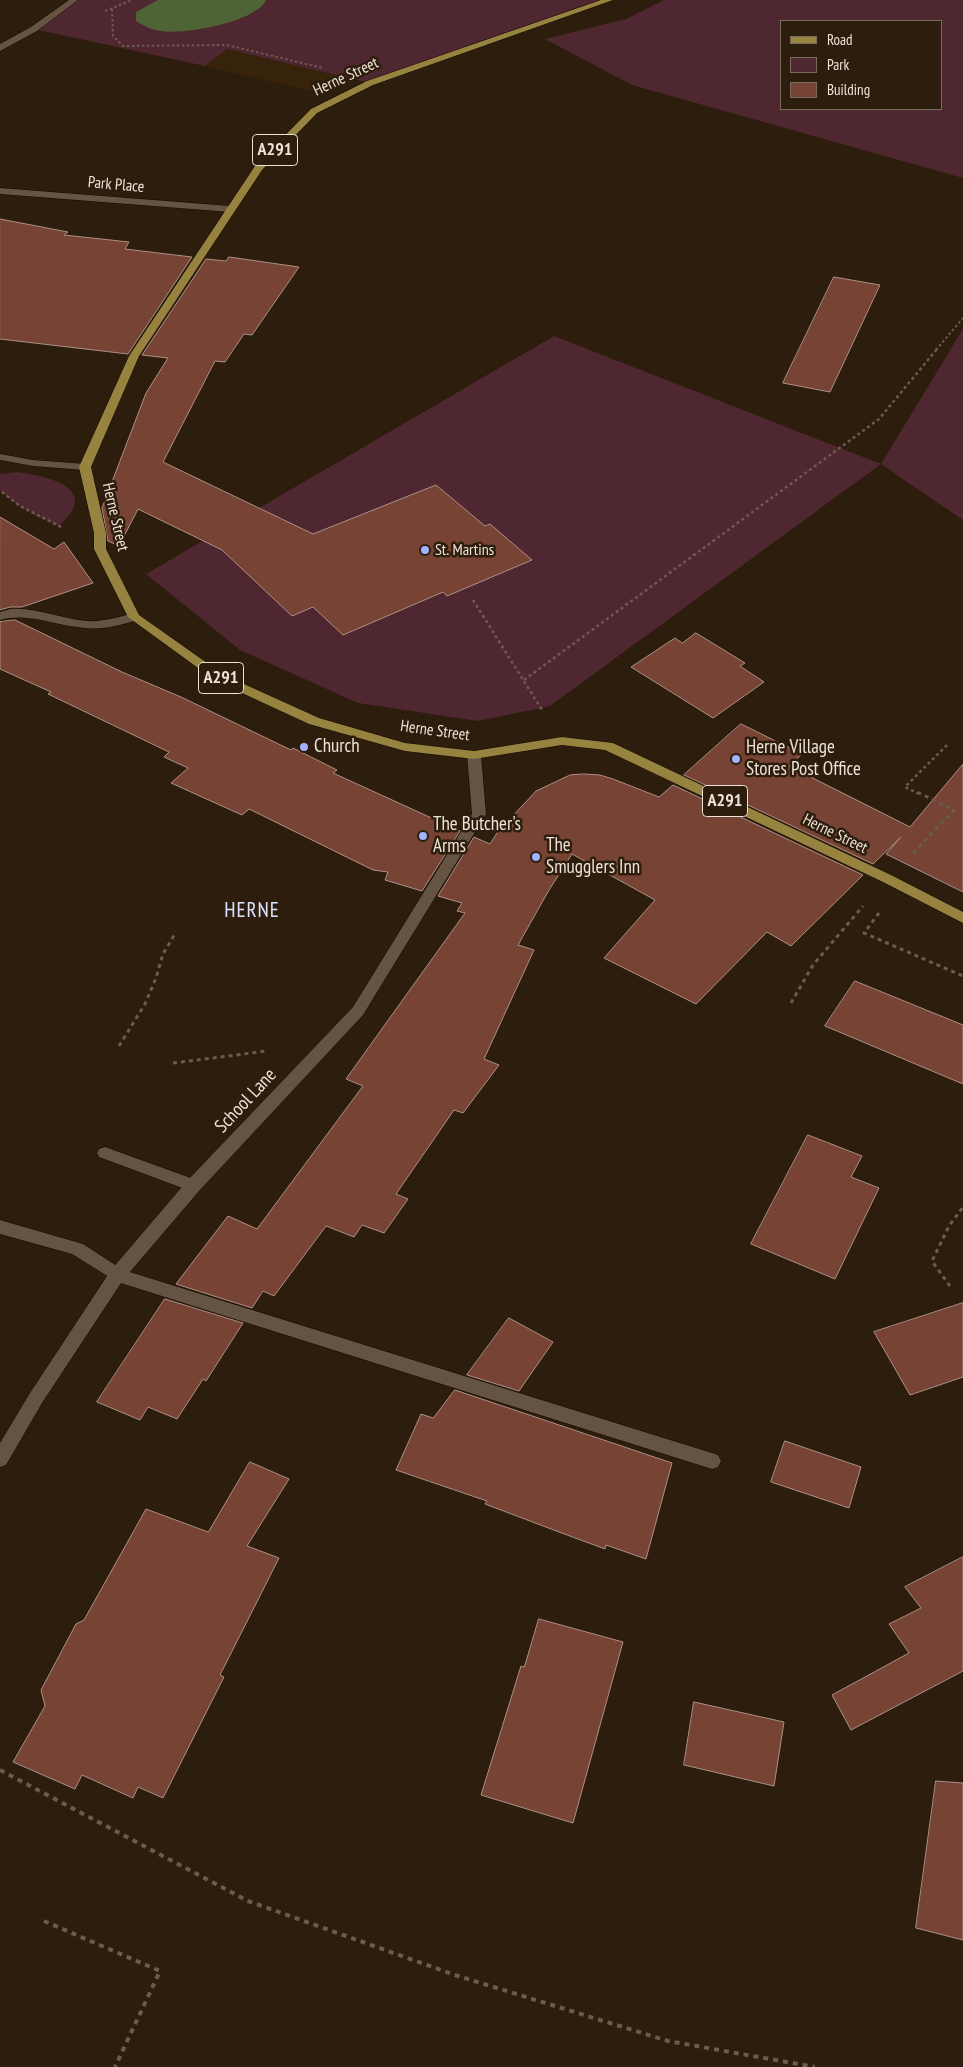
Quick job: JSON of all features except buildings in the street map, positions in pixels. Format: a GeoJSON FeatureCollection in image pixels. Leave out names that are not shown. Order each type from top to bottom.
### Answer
{"type":"FeatureCollection","features":[{"type":"Feature","properties":{"kind":"main road","name":"Herne Street"},"geometry":{"type":"LineString","coordinates":[[609,0],[377,80],[314,111],[258,168],[134,356],[85,467],[100,533],[100,549],[134,617],[220,678],[314,721],[405,747],[474,755],[562,741],[608,746],[894,882],[963,918]]}},
{"type":"Feature","properties":{"kind":"street"},"geometry":{"type":"LineString","coordinates":[[0,48],[34,29],[74,0]]}},
{"type":"Feature","properties":{"kind":"street","name":"Park Place"},"geometry":{"type":"LineString","coordinates":[[0,191],[230,209]]}},
{"type":"Feature","properties":{"kind":"street"},"geometry":{"type":"LineString","coordinates":[[0,457],[33,463],[85,467]]}},
{"type":"Feature","properties":{"kind":"street"},"geometry":{"type":"LineString","coordinates":[[0,616],[8,613],[37,614],[82,624],[107,625],[134,617]]}},
{"type":"Feature","properties":{"kind":"street","name":"School Lane"},"geometry":{"type":"LineString","coordinates":[[0,1459],[36,1398],[117,1275],[193,1186],[358,1011],[479,814],[474,755]]}},
{"type":"Feature","properties":{"kind":"street"},"geometry":{"type":"LineString","coordinates":[[105,1153],[193,1186]]}},
{"type":"Feature","properties":{"kind":"street"},"geometry":{"type":"LineString","coordinates":[[0,1227],[77,1249],[117,1275],[712,1461]]}},
{"type":"Feature","properties":{"kind":"path"},"geometry":{"type":"LineString","coordinates":[[112,9],[113,36],[123,46],[227,45],[377,80]]}},
{"type":"Feature","properties":{"kind":"path"},"geometry":{"type":"LineString","coordinates":[[524,680],[879,419],[963,318]]}},
{"type":"Feature","properties":{"kind":"path"},"geometry":{"type":"LineString","coordinates":[[0,490],[20,506],[44,520],[63,528],[100,533]]}},
{"type":"Feature","properties":{"kind":"path"},"geometry":{"type":"LineString","coordinates":[[473,600],[544,713]]}},
{"type":"Feature","properties":{"kind":"path"},"geometry":{"type":"LineString","coordinates":[[791,1003],[813,965],[847,923],[894,882],[954,810],[906,787],[947,745]]}},
{"type":"Feature","properties":{"kind":"path"},"geometry":{"type":"LineString","coordinates":[[894,882],[864,933],[963,976]]}},
{"type":"Feature","properties":{"kind":"path"},"geometry":{"type":"LineString","coordinates":[[119,1046],[145,1004],[156,978],[163,954],[176,932]]}},
{"type":"Feature","properties":{"kind":"path"},"geometry":{"type":"LineString","coordinates":[[173,1062],[272,1051]]}},
{"type":"Feature","properties":{"kind":"path"},"geometry":{"type":"LineString","coordinates":[[950,1286],[932,1261],[949,1226],[963,1207]]}},
{"type":"Feature","properties":{"kind":"path"},"geometry":{"type":"LineString","coordinates":[[0,1770],[248,1902],[456,1975],[668,2041],[815,2067]]}},
{"type":"Feature","properties":{"kind":"path"},"geometry":{"type":"LineString","coordinates":[[44,1921],[160,1971],[115,2067]]}},
{"type":"Feature","properties":{"kind":"shaded area"},"geometry":{"type":"Polygon","coordinates":[[[158,0],[266,0],[260,8],[235,21],[202,29],[171,32],[154,30],[136,21],[136,12],[158,0]]]}},
{"type":"Feature","properties":{"kind":"shaded area"},"geometry":{"type":"Polygon","coordinates":[[[227,49],[355,79],[327,95],[205,66],[227,49]]]}},
{"type":"Feature","properties":{"kind":"green space"},"geometry":{"type":"Polygon","coordinates":[[[74,0],[609,0],[370,83],[227,49],[205,66],[34,29],[74,0]]]}},
{"type":"Feature","properties":{"kind":"green space"},"geometry":{"type":"Polygon","coordinates":[[[664,0],[963,0],[963,178],[632,85],[545,39],[626,19],[664,0]]]}},
{"type":"Feature","properties":{"kind":"green space"},"geometry":{"type":"Polygon","coordinates":[[[963,329],[963,520],[881,464],[963,329]]]}},
{"type":"Feature","properties":{"kind":"green space"},"geometry":{"type":"Polygon","coordinates":[[[554,336],[881,464],[550,706],[478,721],[358,703],[240,650],[146,574],[554,336]]]}},
{"type":"Feature","properties":{"kind":"green space"},"geometry":{"type":"Polygon","coordinates":[[[17,472],[55,481],[66,486],[73,493],[75,502],[71,513],[59,526],[20,506],[0,490],[0,474],[17,472]]]}},
{"type":"Feature","properties":{"kind":"place","name":"St. Martins"},"geometry":{"type":"Point","coordinates":[425,550]}},
{"type":"Feature","properties":{"kind":"place","name":"Church"},"geometry":{"type":"Point","coordinates":[304,747]}},
{"type":"Feature","properties":{"kind":"place","name":"Herne Village Stores Post Office"},"geometry":{"type":"Point","coordinates":[736,759]}},
{"type":"Feature","properties":{"kind":"place","name":"The Butcher's Arms"},"geometry":{"type":"Point","coordinates":[423,836]}},
{"type":"Feature","properties":{"kind":"place","name":"The Smugglers Inn"},"geometry":{"type":"Point","coordinates":[536,857]}},
{"type":"Feature","properties":{"kind":"district","name":"HERNE"},"geometry":{"type":"Point","coordinates":[252,911]}}]}
